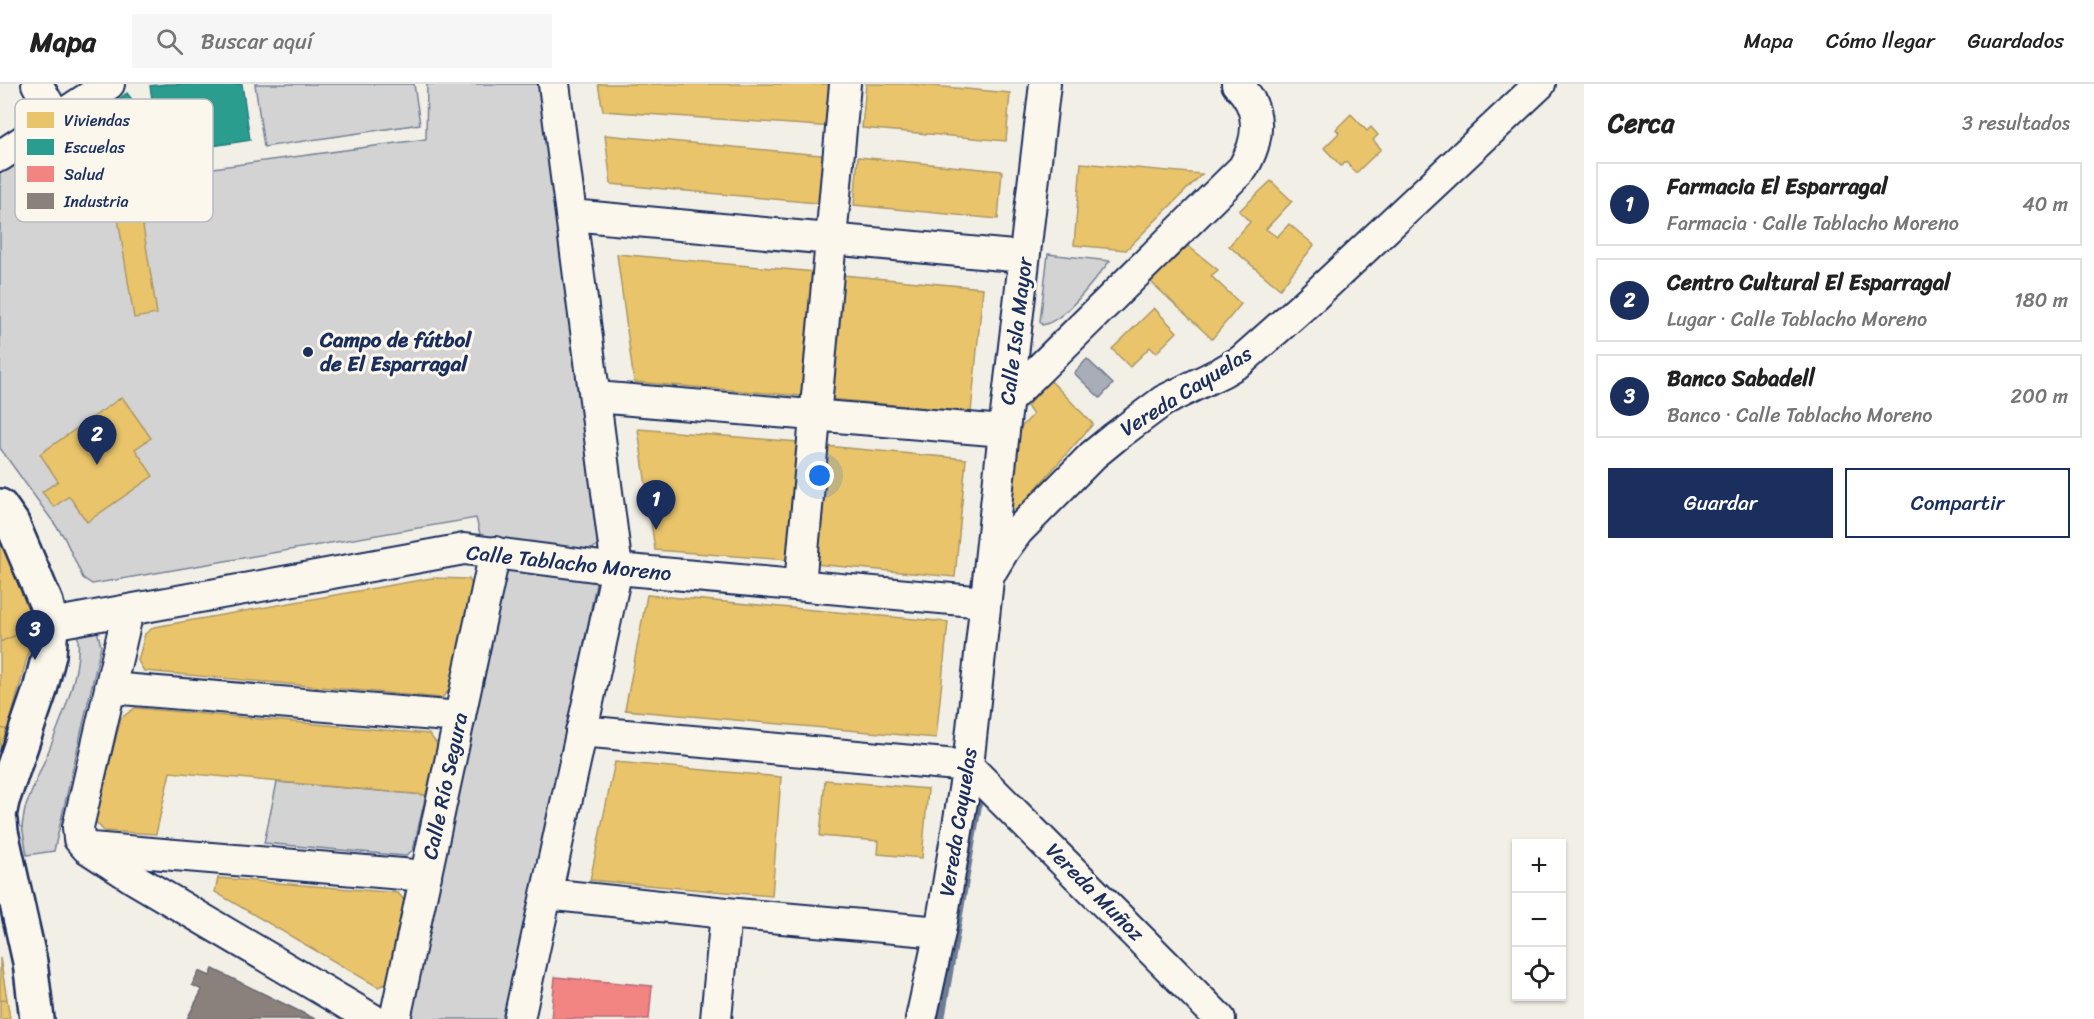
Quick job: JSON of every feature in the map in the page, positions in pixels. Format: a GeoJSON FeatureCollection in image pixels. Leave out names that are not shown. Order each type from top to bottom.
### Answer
{"type":"FeatureCollection","features":[{"type":"Feature","properties":{"kind":"main road"},"geometry":{"type":"LineString","coordinates":[[0,506],[12,523],[46,603],[51,624],[49,656],[40,690],[2,795]]}},
{"type":"Feature","properties":{"kind":"main road"},"geometry":{"type":"LineString","coordinates":[[0,821],[30,962],[38,1019]]}},
{"type":"Feature","properties":{"kind":"street"},"geometry":{"type":"LineString","coordinates":[[37,84],[46,99]]}},
{"type":"Feature","properties":{"kind":"street"},"geometry":{"type":"LineString","coordinates":[[86,99],[108,84]]}},
{"type":"Feature","properties":{"kind":"street"},"geometry":{"type":"LineString","coordinates":[[519,1019],[617,569],[554,84]]}},
{"type":"Feature","properties":{"kind":"street"},"geometry":{"type":"LineString","coordinates":[[800,585],[844,84]]}},
{"type":"Feature","properties":{"kind":"street","name":"Calle Isla Mayor"},"geometry":{"type":"LineString","coordinates":[[986,590],[1045,84]]}},
{"type":"Feature","properties":{"kind":"street"},"geometry":{"type":"LineString","coordinates":[[1008,400],[1243,168],[1252,153],[1257,122],[1250,100],[1237,84]]}},
{"type":"Feature","properties":{"kind":"street","name":"Vereda Cayuelas"},"geometry":{"type":"LineString","coordinates":[[921,1019],[940,932],[968,766],[986,590],[1004,550],[1018,531],[1093,455],[1163,401],[1240,361],[1312,298],[1540,84]]}},
{"type":"Feature","properties":{"kind":"street"},"geometry":{"type":"LineString","coordinates":[[0,156],[15,146]]}},
{"type":"Feature","properties":{"kind":"street"},"geometry":{"type":"LineString","coordinates":[[571,215],[1024,257]]}},
{"type":"Feature","properties":{"kind":"street"},"geometry":{"type":"LineString","coordinates":[[596,397],[1004,431]]}},
{"type":"Feature","properties":{"kind":"street","name":"Calle Tablacho Moreno"},"geometry":{"type":"LineString","coordinates":[[51,624],[464,549],[617,569],[800,585],[986,590]]}},
{"type":"Feature","properties":{"kind":"street","name":"Calle Río Segura"},"geometry":{"type":"LineString","coordinates":[[395,1019],[495,552]]}},
{"type":"Feature","properties":{"kind":"street"},"geometry":{"type":"LineString","coordinates":[[128,611],[78,827],[79,839],[87,848],[133,878],[372,1019]]}},
{"type":"Feature","properties":{"kind":"street"},"geometry":{"type":"LineString","coordinates":[[110,688],[460,717]]}},
{"type":"Feature","properties":{"kind":"street"},"geometry":{"type":"LineString","coordinates":[[581,731],[968,766]]}},
{"type":"Feature","properties":{"kind":"street","name":"Vereda Muñoz"},"geometry":{"type":"LineString","coordinates":[[968,766],[1220,1019]]}},
{"type":"Feature","properties":{"kind":"street"},"geometry":{"type":"LineString","coordinates":[[87,848],[426,876]]}},
{"type":"Feature","properties":{"kind":"street"},"geometry":{"type":"LineString","coordinates":[[546,894],[940,932]]}},
{"type":"Feature","properties":{"kind":"street"},"geometry":{"type":"LineString","coordinates":[[716,1019],[726,913]]}},
{"type":"Feature","properties":{"kind":"shaded area"},"geometry":{"type":"Polygon","coordinates":[[[255,84],[414,84],[420,124],[264,147],[255,84]]]}},
{"type":"Feature","properties":{"kind":"shaded area"},"geometry":{"type":"Polygon","coordinates":[[[427,84],[542,84],[602,541],[591,550],[581,551],[481,538],[476,518],[92,584],[83,578],[64,537],[0,448],[0,170],[15,160],[15,222],[213,222],[213,168],[426,139],[427,84]]]}},
{"type":"Feature","properties":{"kind":"shaded area"},"geometry":{"type":"Polygon","coordinates":[[[1048,254],[1110,261],[1070,308],[1051,322],[1042,325],[1040,321],[1048,254]]]}},
{"type":"Feature","properties":{"kind":"shaded area"},"geometry":{"type":"Polygon","coordinates":[[[1087,359],[1113,384],[1100,398],[1074,373],[1087,359]]]}},
{"type":"Feature","properties":{"kind":"shaded area"},"geometry":{"type":"Polygon","coordinates":[[[506,568],[597,579],[508,1019],[408,1019],[506,568]]]}},
{"type":"Feature","properties":{"kind":"shaded area"},"geometry":{"type":"Polygon","coordinates":[[[97,630],[101,646],[54,851],[27,855],[22,826],[25,809],[69,696],[78,651],[77,632],[97,630]]]}},
{"type":"Feature","properties":{"kind":"shaded area"},"geometry":{"type":"Polygon","coordinates":[[[277,782],[426,795],[413,850],[405,856],[264,843],[277,782]]]}},
{"type":"Feature","properties":{"kind":"building: Viviendas"},"geometry":{"type":"Polygon","coordinates":[[[598,84],[838,84],[834,127],[603,111],[598,84]]]}},
{"type":"Feature","properties":{"kind":"building: Viviendas"},"geometry":{"type":"Polygon","coordinates":[[[866,84],[910,84],[1010,93],[1006,141],[862,128],[866,84]]]}},
{"type":"Feature","properties":{"kind":"building: Viviendas"},"geometry":{"type":"Polygon","coordinates":[[[1351,114],[1367,131],[1371,127],[1378,135],[1373,140],[1381,149],[1356,173],[1346,162],[1341,166],[1324,148],[1339,133],[1336,129],[1351,114]]]}},
{"type":"Feature","properties":{"kind":"building: Viviendas"},"geometry":{"type":"Polygon","coordinates":[[[605,135],[831,156],[827,204],[611,184],[605,135]]]}},
{"type":"Feature","properties":{"kind":"building: Viviendas"},"geometry":{"type":"Polygon","coordinates":[[[858,157],[1002,171],[998,219],[854,205],[858,157]]]}},
{"type":"Feature","properties":{"kind":"building: Viviendas"},"geometry":{"type":"Polygon","coordinates":[[[1081,163],[1202,174],[1126,250],[1074,245],[1081,163]]]}},
{"type":"Feature","properties":{"kind":"building: Viviendas"},"geometry":{"type":"Polygon","coordinates":[[[1271,181],[1292,201],[1266,229],[1277,237],[1289,224],[1314,245],[1280,289],[1229,246],[1250,222],[1239,211],[1271,181]]]}},
{"type":"Feature","properties":{"kind":"building: Viviendas"},"geometry":{"type":"Polygon","coordinates":[[[119,222],[142,222],[157,314],[134,318],[119,222]]]}},
{"type":"Feature","properties":{"kind":"building: Viviendas"},"geometry":{"type":"Polygon","coordinates":[[[1188,246],[1218,270],[1211,276],[1241,304],[1212,339],[1150,281],[1188,246]]]}},
{"type":"Feature","properties":{"kind":"building: Viviendas"},"geometry":{"type":"Polygon","coordinates":[[[617,254],[815,272],[803,396],[634,382],[617,254]]]}},
{"type":"Feature","properties":{"kind":"building: Viviendas"},"geometry":{"type":"Polygon","coordinates":[[[842,275],[983,288],[971,412],[830,399],[842,275]]]}},
{"type":"Feature","properties":{"kind":"building: Viviendas"},"geometry":{"type":"Polygon","coordinates":[[[1154,308],[1177,332],[1156,353],[1150,347],[1130,367],[1112,349],[1154,308]]]}},
{"type":"Feature","properties":{"kind":"building: Viviendas"},"geometry":{"type":"Polygon","coordinates":[[[1050,380],[1093,424],[1016,511],[1007,505],[1017,431],[1033,415],[1027,406],[1050,380]]]}},
{"type":"Feature","properties":{"kind":"building: Viviendas"},"geometry":{"type":"Polygon","coordinates":[[[122,397],[151,438],[135,449],[153,476],[87,522],[69,496],[54,507],[42,492],[58,481],[40,454],[122,397]]]}},
{"type":"Feature","properties":{"kind":"building: Viviendas"},"geometry":{"type":"Polygon","coordinates":[[[638,429],[799,442],[788,560],[655,550],[638,429]]]}},
{"type":"Feature","properties":{"kind":"building: Viviendas"},"geometry":{"type":"Polygon","coordinates":[[[825,446],[966,459],[955,577],[814,564],[825,446]]]}},
{"type":"Feature","properties":{"kind":"building: Viviendas"},"geometry":{"type":"Polygon","coordinates":[[[0,539],[35,627],[0,642],[0,539]]]}},
{"type":"Feature","properties":{"kind":"building: Viviendas"},"geometry":{"type":"Polygon","coordinates":[[[432,578],[469,579],[474,589],[452,687],[442,698],[144,671],[138,661],[145,634],[154,627],[432,578]]]}},
{"type":"Feature","properties":{"kind":"building: Viviendas"},"geometry":{"type":"Polygon","coordinates":[[[647,595],[948,622],[936,738],[625,710],[647,595]]]}},
{"type":"Feature","properties":{"kind":"building: Viviendas"},"geometry":{"type":"Polygon","coordinates":[[[35,627],[8,730],[0,728],[0,642],[35,627]]]}},
{"type":"Feature","properties":{"kind":"building: Viviendas"},"geometry":{"type":"Polygon","coordinates":[[[135,708],[429,734],[438,745],[426,795],[170,772],[156,834],[104,831],[95,821],[121,718],[135,708]]]}},
{"type":"Feature","properties":{"kind":"building: Viviendas"},"geometry":{"type":"Polygon","coordinates":[[[0,728],[8,730],[0,760],[0,728]]]}},
{"type":"Feature","properties":{"kind":"building: Viviendas"},"geometry":{"type":"Polygon","coordinates":[[[615,762],[781,777],[772,896],[590,880],[615,762]]]}},
{"type":"Feature","properties":{"kind":"building: Viviendas"},"geometry":{"type":"Polygon","coordinates":[[[825,780],[928,789],[922,858],[878,854],[879,841],[820,836],[825,780]]]}},
{"type":"Feature","properties":{"kind":"building: Viviendas"},"geometry":{"type":"Polygon","coordinates":[[[218,878],[398,893],[404,900],[388,983],[378,987],[215,892],[218,878]]]}},
{"type":"Feature","properties":{"kind":"building: Viviendas"},"geometry":{"type":"Polygon","coordinates":[[[0,958],[7,999],[0,1001],[0,958]]]}},
{"type":"Feature","properties":{"kind":"building: Viviendas"},"geometry":{"type":"Polygon","coordinates":[[[7,999],[10,1019],[0,1019],[0,1001],[7,999]]]}},
{"type":"Feature","properties":{"kind":"building: Escuelas"},"geometry":{"type":"Polygon","coordinates":[[[242,84],[250,140],[213,146],[213,99],[152,99],[150,86],[242,84]]]}},
{"type":"Feature","properties":{"kind":"building: Escuelas"},"geometry":{"type":"Polygon","coordinates":[[[127,93],[132,99],[119,99],[127,93]]]}},
{"type":"Feature","properties":{"kind":"building: Salud"},"geometry":{"type":"Polygon","coordinates":[[[555,977],[652,986],[649,1019],[551,1019],[555,977]]]}},
{"type":"Feature","properties":{"kind":"building: Industria"},"geometry":{"type":"Polygon","coordinates":[[[213,969],[315,1019],[187,1019],[202,990],[192,985],[199,971],[210,976],[213,969]]]}},
{"type":"Feature","properties":{"kind":"waterway"},"geometry":{"type":"LineString","coordinates":[[941,1019],[978,805]]}},
{"type":"Feature","properties":{"kind":"place","name":"Campo de fútbol de El Esparragal"},"geometry":{"type":"Point","coordinates":[308,352]}},
{"type":"Feature","properties":{"kind":"place","name":"Centro Cultural El Esparragal"},"geometry":{"type":"Point","coordinates":[97,465]}},
{"type":"Feature","properties":{"kind":"place","name":"Farmacia El Esparragal"},"geometry":{"type":"Point","coordinates":[656,530]}},
{"type":"Feature","properties":{"kind":"place","name":"Banco Sabadell"},"geometry":{"type":"Point","coordinates":[35,660]}}]}
